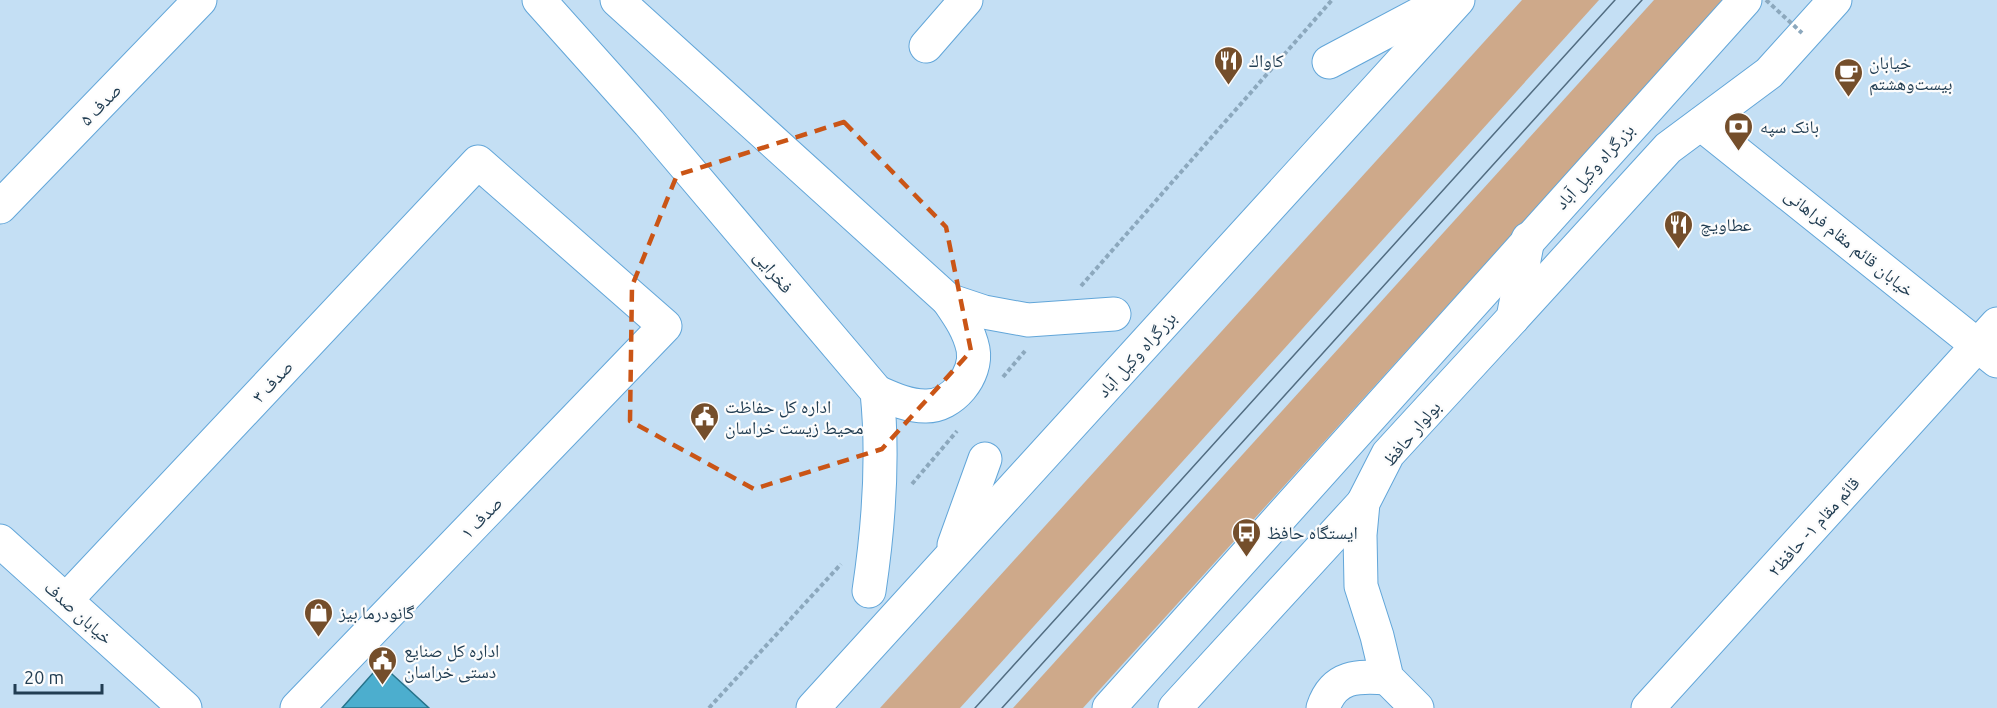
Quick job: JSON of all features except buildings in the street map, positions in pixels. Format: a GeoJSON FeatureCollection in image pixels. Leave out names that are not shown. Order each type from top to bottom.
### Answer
{"type":"FeatureCollection","features":[{"type":"Feature","properties":{"kind":"main road","name":"صدف ۵"},"geometry":{"type":"LineString","coordinates":[[0,207],[200,0]]}},
{"type":"Feature","properties":{"kind":"main road","name":"فخرایی"},"geometry":{"type":"LineString","coordinates":[[539,0],[649,123],[877,392]]}},
{"type":"Feature","properties":{"kind":"main road"},"geometry":{"type":"LineString","coordinates":[[617,0],[948,300],[966,327],[974,352],[969,377],[952,397],[928,407],[902,403],[877,392],[881,431],[879,523],[869,591]]}},
{"type":"Feature","properties":{"kind":"main road"},"geometry":{"type":"LineString","coordinates":[[926,46],[966,0]]}},
{"type":"Feature","properties":{"kind":"main road"},"geometry":{"type":"LineString","coordinates":[[1329,62],[1446,0]]}},
{"type":"Feature","properties":{"kind":"main road","name":"بزرگراه وکیل آباد"},"geometry":{"type":"LineString","coordinates":[[813,708],[1458,0]]}},
{"type":"Feature","properties":{"kind":"main road","name":"بزرگراه وکیل آباد"},"geometry":{"type":"LineString","coordinates":[[1109,708],[1745,0]]}},
{"type":"Feature","properties":{"kind":"main road","name":"بولوار حافظ"},"geometry":{"type":"LineString","coordinates":[[1387,678],[1361,586],[1360,535],[1362,503],[1388,454],[1668,148],[1769,73],[1835,0]]}},
{"type":"Feature","properties":{"kind":"main road","name":"خیابان قائم مقام فراهانی"},"geometry":{"type":"LineString","coordinates":[[1701,124],[1991,343]]}},
{"type":"Feature","properties":{"kind":"main road","name":"صدف ۳"},"geometry":{"type":"LineString","coordinates":[[66,600],[478,162],[665,326]]}},
{"type":"Feature","properties":{"kind":"main road"},"geometry":{"type":"LineString","coordinates":[[1513,318],[1528,239]]}},
{"type":"Feature","properties":{"kind":"main road"},"geometry":{"type":"LineString","coordinates":[[948,300],[1028,320],[1114,314]]}},
{"type":"Feature","properties":{"kind":"main road","name":"صدف ۱"},"geometry":{"type":"LineString","coordinates":[[297,708],[665,326]]}},
{"type":"Feature","properties":{"kind":"main road","name":"قائم مقام ۱- حافظ۲"},"geometry":{"type":"LineString","coordinates":[[1648,708],[1991,343]]}},
{"type":"Feature","properties":{"kind":"main road"},"geometry":{"type":"LineString","coordinates":[[948,560],[985,459]]}},
{"type":"Feature","properties":{"kind":"main road"},"geometry":{"type":"LineString","coordinates":[[1175,708],[1362,503]]}},
{"type":"Feature","properties":{"kind":"main road","name":"خیابان صدف"},"geometry":{"type":"LineString","coordinates":[[3,549],[66,600],[185,708]]}},
{"type":"Feature","properties":{"kind":"main road"},"geometry":{"type":"LineString","coordinates":[[1323,708],[1328,694],[1354,676],[1387,678],[1417,708]]}},
{"type":"Feature","properties":{"kind":"path"},"geometry":{"type":"LineString","coordinates":[[999,381],[1332,0]]}},
{"type":"Feature","properties":{"kind":"path"},"geometry":{"type":"LineString","coordinates":[[1766,0],[1802,33]]}},
{"type":"Feature","properties":{"kind":"path"},"geometry":{"type":"LineString","coordinates":[[909,488],[962,425]]}},
{"type":"Feature","properties":{"kind":"path"},"geometry":{"type":"LineString","coordinates":[[709,708],[847,558]]}},
{"type":"Feature","properties":{"kind":"highlighted area"},"geometry":{"type":"Polygon","coordinates":[[[844,122],[946,227],[971,351],[882,449],[754,489],[630,421],[632,286],[677,175],[844,122]]]}},
{"type":"Feature","properties":{"kind":"shaded area"},"geometry":{"type":"Polygon","coordinates":[[[1522,0],[1599,0],[960,708],[880,708],[1522,0]]]}},
{"type":"Feature","properties":{"kind":"shaded area"},"geometry":{"type":"Polygon","coordinates":[[[1654,0],[1724,0],[1083,708],[1013,708],[1654,0]]]}},
{"type":"Feature","properties":{"kind":"tram line"},"geometry":{"type":"LineString","coordinates":[[975,708],[1615,0]]}},
{"type":"Feature","properties":{"kind":"tram line"},"geometry":{"type":"LineString","coordinates":[[1002,708],[1642,0]]}},
{"type":"Feature","properties":{"kind":"place","name":"كاواك"},"geometry":{"type":"Point","coordinates":[1228,86]}},
{"type":"Feature","properties":{"kind":"place","name":"خیابان بیست‌و‌هشتم"},"geometry":{"type":"Point","coordinates":[1848,98]}},
{"type":"Feature","properties":{"kind":"place","name":"بانک سپه"},"geometry":{"type":"Point","coordinates":[1739,152]}},
{"type":"Feature","properties":{"kind":"place","name":"عطاویچ"},"geometry":{"type":"Point","coordinates":[1679,250]}},
{"type":"Feature","properties":{"kind":"place","name":"اداره کل حفاظت محیط زیست خراسان"},"geometry":{"type":"Point","coordinates":[704,442]}},
{"type":"Feature","properties":{"kind":"place","name":"ایستگاه حافظ"},"geometry":{"type":"Point","coordinates":[1246,558]}},
{"type":"Feature","properties":{"kind":"place","name":"گانودرما بیز"},"geometry":{"type":"Point","coordinates":[318,638]}},
{"type":"Feature","properties":{"kind":"place","name":"اداره کل صنایع دستی خراسان"},"geometry":{"type":"Point","coordinates":[383,686]}}]}
